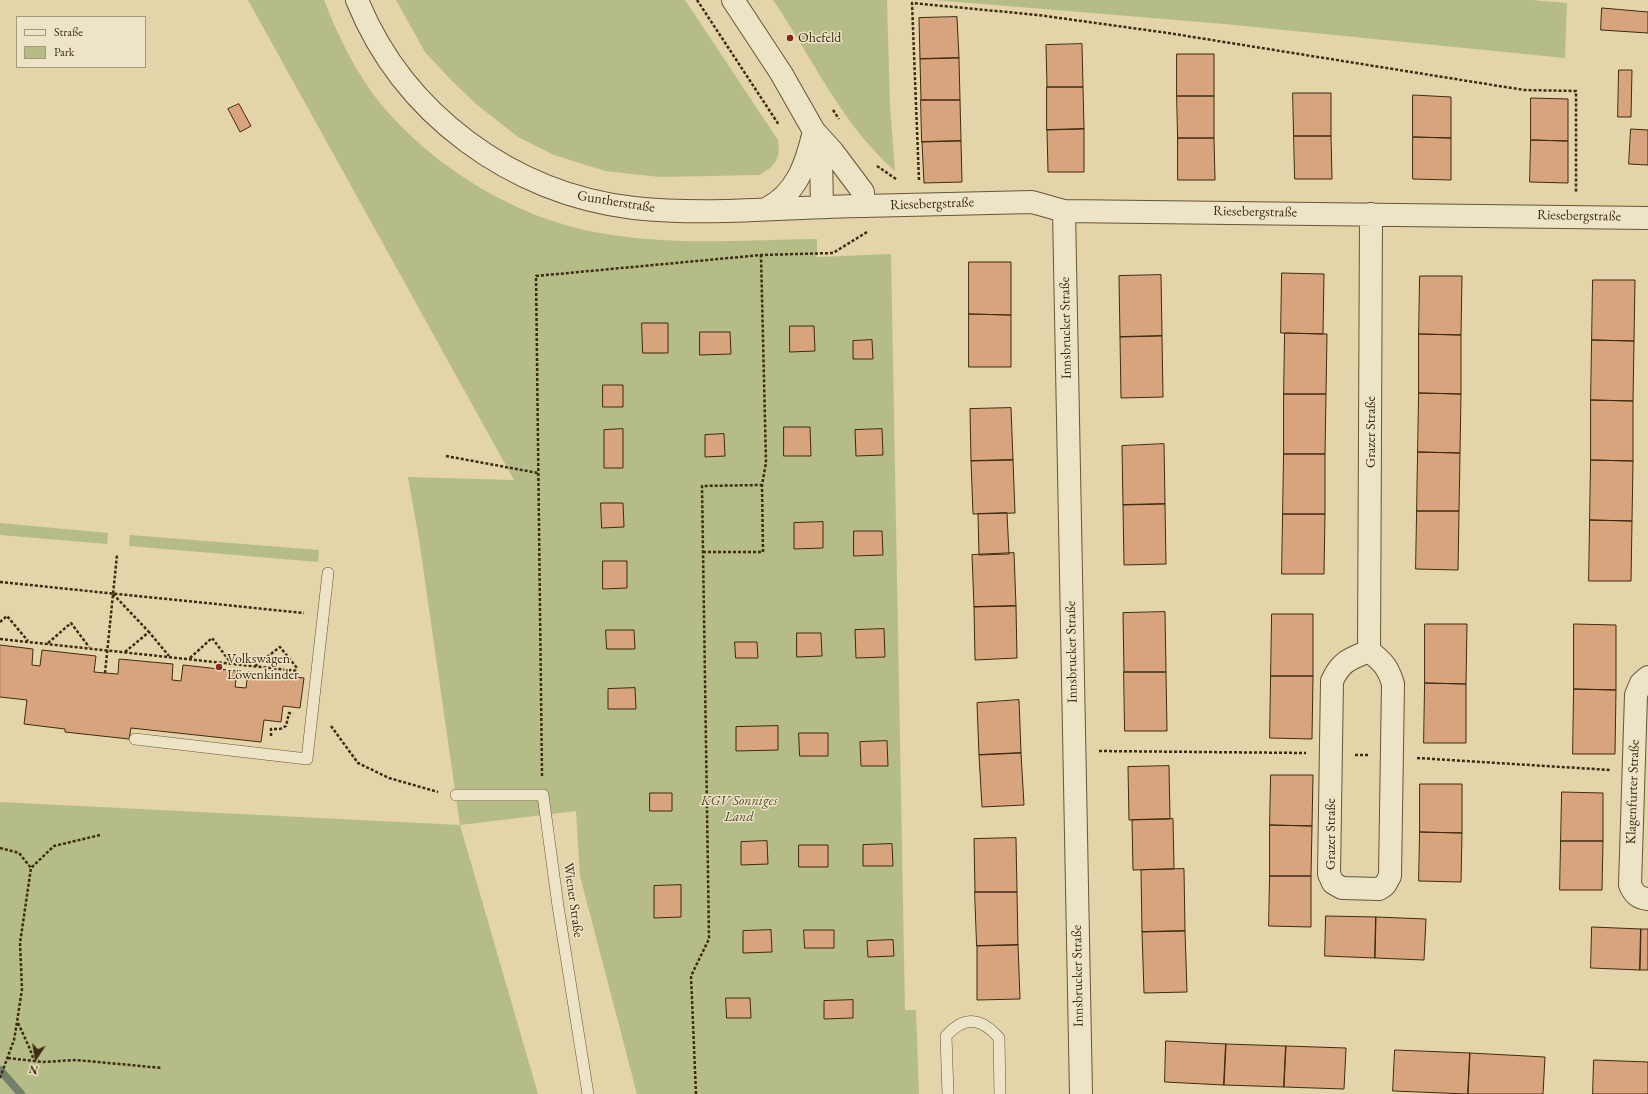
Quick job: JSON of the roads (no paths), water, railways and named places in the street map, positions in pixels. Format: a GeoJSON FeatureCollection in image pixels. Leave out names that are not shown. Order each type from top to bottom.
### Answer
{"type":"FeatureCollection","features":[{"type":"Feature","properties":{"kind":"street","name":"Guntherstraße"},"geometry":{"type":"LineString","coordinates":[[358,0],[366,20],[400,76],[428,109],[461,139],[497,163],[535,182],[581,199],[634,208],[687,210],[863,206]]}},
{"type":"Feature","properties":{"kind":"street"},"geometry":{"type":"LineString","coordinates":[[733,0],[781,73],[814,131],[833,152],[863,192],[863,206]]}},
{"type":"Feature","properties":{"kind":"street"},"geometry":{"type":"LineString","coordinates":[[766,209],[782,199],[794,185],[806,164],[814,131]]}},
{"type":"Feature","properties":{"kind":"street"},"geometry":{"type":"LineString","coordinates":[[814,131],[821,158],[822,207]]}},
{"type":"Feature","properties":{"kind":"street","name":"Riesebergstraße"},"geometry":{"type":"LineString","coordinates":[[863,206],[1032,202],[1064,210],[1648,218]]}},
{"type":"Feature","properties":{"kind":"street","name":"Innsbrucker Straße"},"geometry":{"type":"LineString","coordinates":[[1064,210],[1073,751],[1081,1094]]}},
{"type":"Feature","properties":{"kind":"street","name":"Grazer Straße"},"geometry":{"type":"LineString","coordinates":[[1370,651],[1371,214]]}},
{"type":"Feature","properties":{"kind":"street","name":"Grazer Straße"},"geometry":{"type":"LineString","coordinates":[[1370,651],[1381,660],[1389,670],[1393,684],[1390,757],[1390,876],[1385,885],[1379,889],[1342,888],[1333,883],[1329,874],[1332,681],[1338,668],[1350,659],[1370,651]]}},
{"type":"Feature","properties":{"kind":"street","name":"Klagenfurter Straße"},"geometry":{"type":"LineString","coordinates":[[1648,677],[1641,684],[1636,695],[1630,885],[1633,893],[1641,898],[1648,899]]}},
{"type":"Feature","properties":{"kind":"lane"},"geometry":{"type":"LineString","coordinates":[[135,739],[307,759],[328,573]]}},
{"type":"Feature","properties":{"kind":"lane","name":"Wiener Straße"},"geometry":{"type":"LineString","coordinates":[[456,795],[543,795],[558,906],[588,1094]]}},
{"type":"Feature","properties":{"kind":"lane"},"geometry":{"type":"LineString","coordinates":[[948,1094],[946,1036],[956,1025],[973,1020],[989,1027],[999,1038],[1000,1094]]}},
{"type":"Feature","properties":{"kind":"waterway"},"geometry":{"type":"LineString","coordinates":[[0,1070],[21,1094]]}},
{"type":"Feature","properties":{"kind":"place","name":"Ohefeld"},"geometry":{"type":"Point","coordinates":[790,38]}},
{"type":"Feature","properties":{"kind":"place","name":"Volkswagen Löwenkinder"},"geometry":{"type":"Point","coordinates":[219,667]}},
{"type":"Feature","properties":{"kind":"park label","name":"KGV Sonniges Land"},"geometry":{"type":"Point","coordinates":[739,810]}}]}
